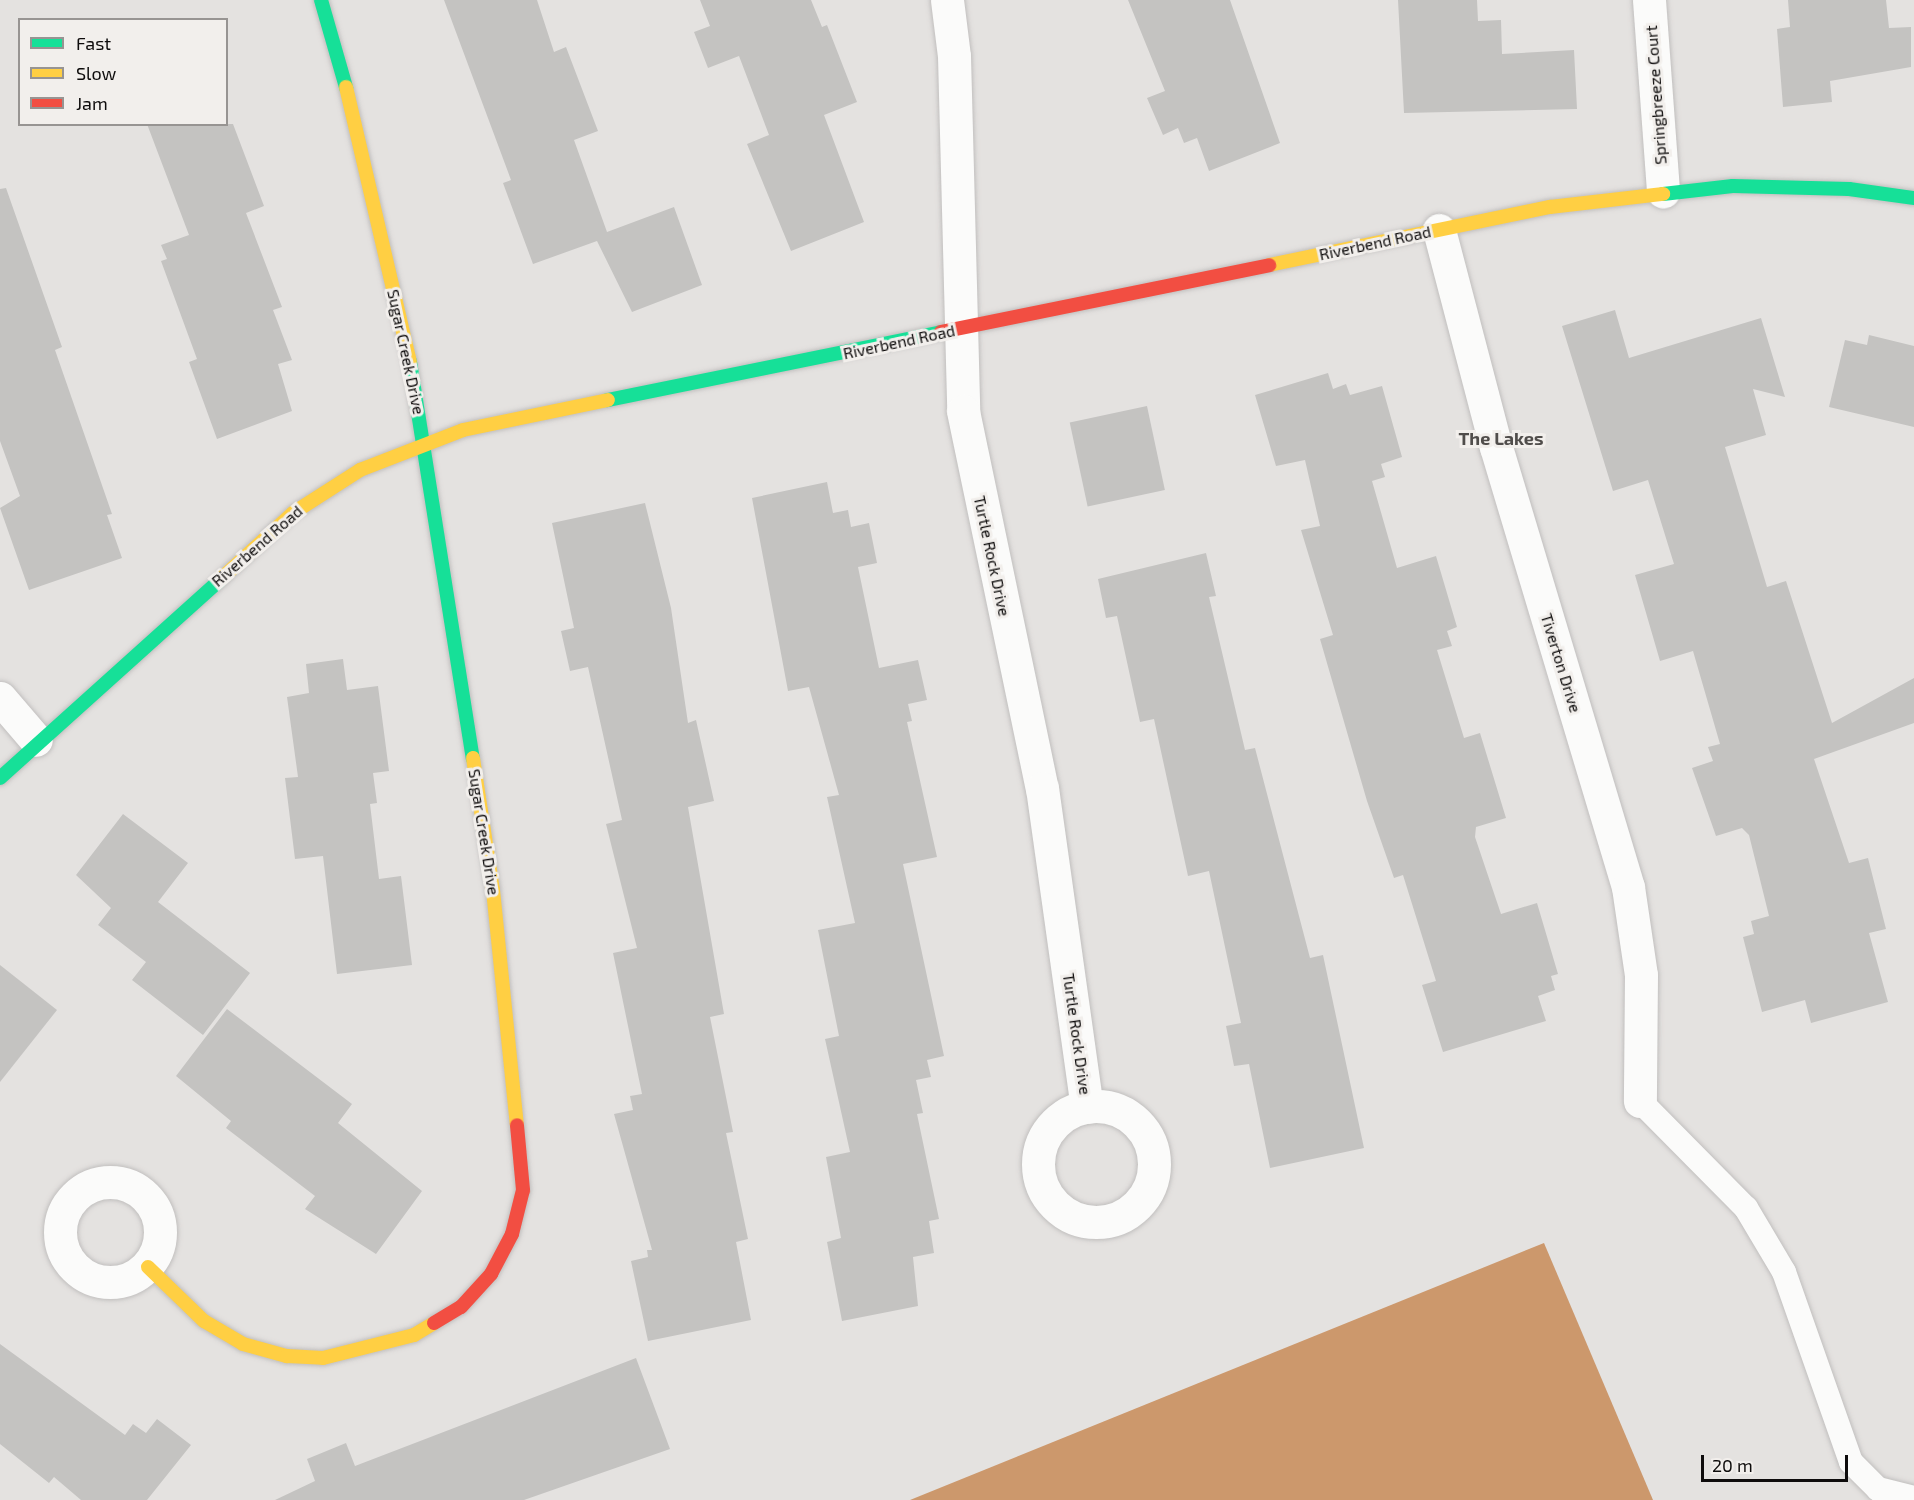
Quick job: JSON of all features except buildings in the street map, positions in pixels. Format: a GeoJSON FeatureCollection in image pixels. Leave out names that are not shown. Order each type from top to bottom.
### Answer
{"type":"FeatureCollection","features":[{"type":"Feature","properties":{"kind":"street","name":"Sugar Creek Drive"},"geometry":{"type":"LineString","coordinates":[[148,1267],[204,1321],[243,1344],[287,1356],[324,1358],[414,1335],[461,1308],[491,1274],[512,1234],[523,1190],[502,969],[411,366],[342,68],[321,0]]}},
{"type":"Feature","properties":{"kind":"street","name":"Turtle Rock Drive"},"geometry":{"type":"LineString","coordinates":[[947,0],[954,56],[963,411],[1042,788],[1087,1107]]}},
{"type":"Feature","properties":{"kind":"street","name":"Springbreeze Court"},"geometry":{"type":"LineString","coordinates":[[1649,0],[1663,191]]}},
{"type":"Feature","properties":{"kind":"street","name":"Riverbend Road"},"geometry":{"type":"LineString","coordinates":[[0,778],[36,740],[293,513],[360,470],[423,443],[463,430],[1439,230],[1663,191],[1849,189],[1914,198]]}},
{"type":"Feature","properties":{"kind":"street","name":"Tiverton Drive"},"geometry":{"type":"LineString","coordinates":[[1439,230],[1496,447],[1628,887],[1641,975],[1640,1101]]}},
{"type":"Feature","properties":{"kind":"street"},"geometry":{"type":"LineString","coordinates":[[0,698],[36,740]]}},
{"type":"Feature","properties":{"kind":"lane"},"geometry":{"type":"LineString","coordinates":[[1640,1101],[1746,1208],[1785,1272],[1851,1462],[1878,1489],[1914,1498]]}},
{"type":"Feature","properties":{"kind":"shaded area"},"geometry":{"type":"Polygon","coordinates":[[[1544,1243],[1653,1500],[910,1500],[1544,1243]]]}},
{"type":"Feature","properties":{"kind":"traffic: fast"},"geometry":{"type":"LineString","coordinates":[[321,0],[346,87]]}},
{"type":"Feature","properties":{"kind":"traffic: fast"},"geometry":{"type":"LineString","coordinates":[[1663,194],[1733,186],[1849,189],[1914,198]]}},
{"type":"Feature","properties":{"kind":"traffic: fast"},"geometry":{"type":"LineString","coordinates":[[608,400],[941,332]]}},
{"type":"Feature","properties":{"kind":"traffic: fast"},"geometry":{"type":"LineString","coordinates":[[410,362],[473,758]]}},
{"type":"Feature","properties":{"kind":"traffic: fast"},"geometry":{"type":"LineString","coordinates":[[0,778],[222,578]]}},
{"type":"Feature","properties":{"kind":"traffic: slow"},"geometry":{"type":"LineString","coordinates":[[346,87],[410,362]]}},
{"type":"Feature","properties":{"kind":"traffic: slow"},"geometry":{"type":"LineString","coordinates":[[1269,265],[1550,207],[1663,194]]}},
{"type":"Feature","properties":{"kind":"traffic: slow"},"geometry":{"type":"LineString","coordinates":[[222,578],[293,513],[360,470],[463,430],[608,400]]}},
{"type":"Feature","properties":{"kind":"traffic: slow"},"geometry":{"type":"LineString","coordinates":[[473,758],[493,890],[517,1125]]}},
{"type":"Feature","properties":{"kind":"traffic: slow"},"geometry":{"type":"LineString","coordinates":[[148,1267],[204,1321],[243,1344],[287,1356],[323,1358],[414,1335],[434,1323]]}},
{"type":"Feature","properties":{"kind":"traffic: jam"},"geometry":{"type":"LineString","coordinates":[[941,332],[1269,265]]}},
{"type":"Feature","properties":{"kind":"traffic: jam"},"geometry":{"type":"LineString","coordinates":[[434,1323],[461,1307],[491,1274],[512,1234],[523,1190],[517,1125]]}},
{"type":"Feature","properties":{"kind":"district","name":"The Lakes"},"geometry":{"type":"Point","coordinates":[1501,438]}}]}
